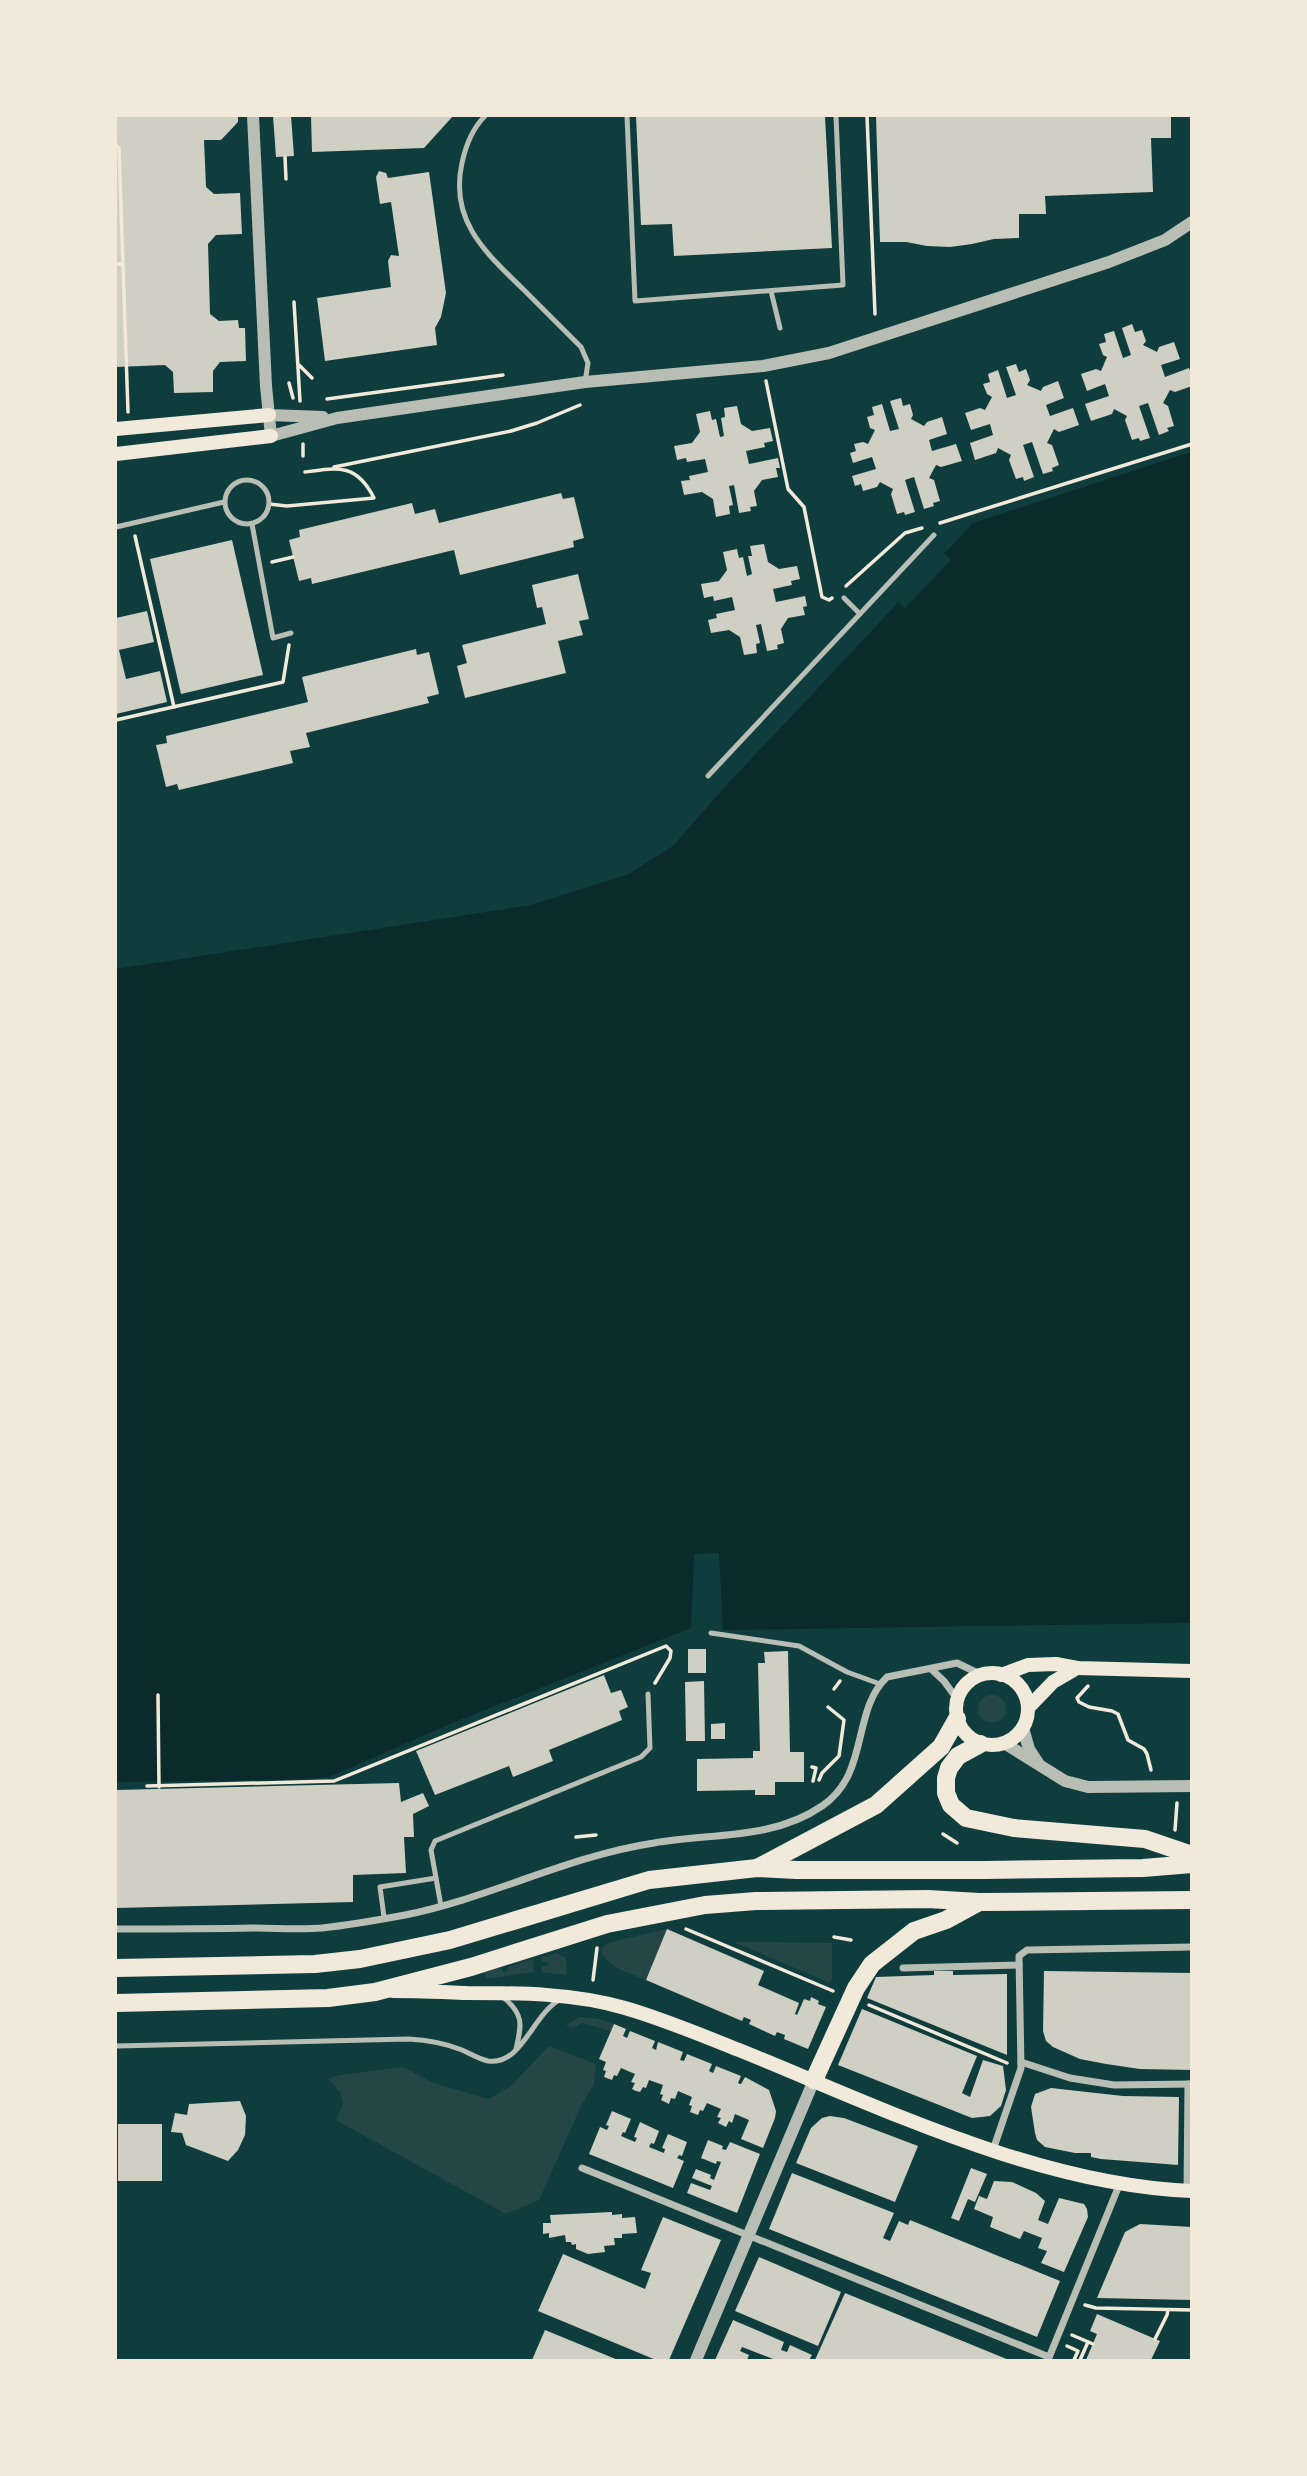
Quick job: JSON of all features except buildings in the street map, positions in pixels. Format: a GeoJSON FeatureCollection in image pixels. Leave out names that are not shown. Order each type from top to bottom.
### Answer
{"type":"FeatureCollection","features":[{"type":"Feature","properties":{"kind":"main road"},"geometry":{"type":"LineString","coordinates":[[116,429],[269,415]]}},
{"type":"Feature","properties":{"kind":"main road"},"geometry":{"type":"LineString","coordinates":[[116,454],[271,436]]}},
{"type":"Feature","properties":{"kind":"main road"},"geometry":{"type":"LineString","coordinates":[[1001,1675],[1028,1665],[1056,1664],[1077,1668],[1192,1671]]}},
{"type":"Feature","properties":{"kind":"main road"},"geometry":{"type":"LineString","coordinates":[[1028,1709],[1053,1682],[1077,1668]]}},
{"type":"Feature","properties":{"kind":"main road"},"geometry":{"type":"LineString","coordinates":[[757,1868],[876,1805],[941,1747],[957,1719],[957,1699],[970,1681],[982,1675],[1001,1675],[1020,1686],[1027,1699],[1028,1709],[1023,1728],[1004,1743],[980,1744],[969,1737],[957,1719]]}},
{"type":"Feature","properties":{"kind":"main road"},"geometry":{"type":"LineString","coordinates":[[980,1744],[958,1756],[949,1768],[946,1778],[946,1793],[951,1805],[966,1818],[1014,1828],[1145,1839],[1192,1855]]}},
{"type":"Feature","properties":{"kind":"main road"},"geometry":{"type":"LineString","coordinates":[[116,1968],[315,1964],[360,1959],[450,1940],[649,1880],[757,1868],[985,1870],[1143,1868],[1192,1864]]}},
{"type":"Feature","properties":{"kind":"main road"},"geometry":{"type":"LineString","coordinates":[[116,2003],[283,2000],[375,1992],[483,1964],[607,1924],[705,1905],[928,1899],[979,1902],[1192,1900]]}},
{"type":"Feature","properties":{"kind":"main road"},"geometry":{"type":"LineString","coordinates":[[814,2080],[856,1988],[872,1964],[914,1931],[946,1920],[979,1902]]}},
{"type":"Feature","properties":{"kind":"main road"},"geometry":{"type":"LineString","coordinates":[[375,1992],[542,1993],[610,2004],[647,2015],[929,2128],[993,2150],[1069,2173],[1120,2183],[1189,2191]]}},
{"type":"Feature","properties":{"kind":"street"},"geometry":{"type":"LineString","coordinates":[[253,116],[271,436],[337,418],[585,382],[763,366],[829,353],[1109,262],[1165,240],[1192,222]]}},
{"type":"Feature","properties":{"kind":"street"},"geometry":{"type":"LineString","coordinates":[[269,415],[337,418]]}},
{"type":"Feature","properties":{"kind":"street"},"geometry":{"type":"LineString","coordinates":[[116,1929],[321,1928],[441,1906],[584,1858],[654,1842],[748,1833],[794,1821],[823,1806],[838,1793],[858,1752],[867,1709],[880,1684],[887,1677],[957,1663],[982,1675]]}},
{"type":"Feature","properties":{"kind":"street"},"geometry":{"type":"LineString","coordinates":[[931,1670],[957,1699]]}},
{"type":"Feature","properties":{"kind":"street"},"geometry":{"type":"LineString","coordinates":[[1023,1728],[1029,1749],[1038,1763]]}},
{"type":"Feature","properties":{"kind":"street"},"geometry":{"type":"LineString","coordinates":[[1004,1743],[1065,1782],[1088,1787],[1192,1786]]}},
{"type":"Feature","properties":{"kind":"street"},"geometry":{"type":"LineString","coordinates":[[993,2150],[1015,2091],[1021,2062],[1019,1956],[1027,1950],[1192,1947]]}},
{"type":"Feature","properties":{"kind":"street"},"geometry":{"type":"LineString","coordinates":[[903,1968],[1020,1965]]}},
{"type":"Feature","properties":{"kind":"street"},"geometry":{"type":"LineString","coordinates":[[1021,2062],[1070,2078],[1114,2085],[1190,2084],[1189,2191]]}},
{"type":"Feature","properties":{"kind":"street"},"geometry":{"type":"LineString","coordinates":[[696,2361],[814,2080]]}},
{"type":"Feature","properties":{"kind":"street"},"geometry":{"type":"LineString","coordinates":[[582,2168],[1049,2359],[1120,2183]]}},
{"type":"Feature","properties":{"kind":"lane"},"geometry":{"type":"LineString","coordinates":[[485,116],[474,127],[462,161],[460,186],[470,230],[487,254],[581,346],[588,363],[585,382]]}},
{"type":"Feature","properties":{"kind":"lane"},"geometry":{"type":"LineString","coordinates":[[627,116],[635,302],[843,285],[836,116]]}},
{"type":"Feature","properties":{"kind":"lane"},"geometry":{"type":"LineString","coordinates":[[771,291],[780,328]]}},
{"type":"Feature","properties":{"kind":"lane"},"geometry":{"type":"LineString","coordinates":[[248,480],[255,481],[266,490],[269,504],[264,517],[245,525],[228,515],[224,502],[229,489],[240,481],[248,480]]}},
{"type":"Feature","properties":{"kind":"lane"},"geometry":{"type":"LineString","coordinates":[[116,527],[224,502]]}},
{"type":"Feature","properties":{"kind":"lane"},"geometry":{"type":"LineString","coordinates":[[252,524],[274,638],[291,633]]}},
{"type":"Feature","properties":{"kind":"lane"},"geometry":{"type":"LineString","coordinates":[[708,776],[934,535]]}},
{"type":"Feature","properties":{"kind":"lane"},"geometry":{"type":"LineString","coordinates":[[844,598],[860,614]]}},
{"type":"Feature","properties":{"kind":"lane"},"geometry":{"type":"LineString","coordinates":[[711,1633],[799,1646],[847,1672],[880,1684]]}},
{"type":"Feature","properties":{"kind":"lane"},"geometry":{"type":"LineString","coordinates":[[441,1906],[430,1850],[435,1841],[641,1757],[650,1748],[648,1694]]}},
{"type":"Feature","properties":{"kind":"lane"},"geometry":{"type":"LineString","coordinates":[[384,1917],[380,1887],[436,1878]]}},
{"type":"Feature","properties":{"kind":"lane"},"geometry":{"type":"LineString","coordinates":[[499,1993],[515,2011],[522,2026],[515,2052]]}},
{"type":"Feature","properties":{"kind":"lane"},"geometry":{"type":"LineString","coordinates":[[116,2046],[408,2039],[441,2044],[494,2061],[509,2057],[515,2052],[540,2017],[555,2002],[567,1996]]}},
{"type":"Feature","properties":{"kind":"path"},"geometry":{"type":"LineString","coordinates":[[867,116],[875,314]]}},
{"type":"Feature","properties":{"kind":"path"},"geometry":{"type":"LineString","coordinates":[[116,145],[128,414]]}},
{"type":"Feature","properties":{"kind":"path"},"geometry":{"type":"LineString","coordinates":[[285,157],[286,178]]}},
{"type":"Feature","properties":{"kind":"path"},"geometry":{"type":"LineString","coordinates":[[116,264],[123,264]]}},
{"type":"Feature","properties":{"kind":"path"},"geometry":{"type":"LineString","coordinates":[[294,302],[298,363],[312,378]]}},
{"type":"Feature","properties":{"kind":"path"},"geometry":{"type":"LineString","coordinates":[[317,401],[507,374]]}},
{"type":"Feature","properties":{"kind":"path"},"geometry":{"type":"LineString","coordinates":[[766,381],[788,489],[804,507],[822,597],[829,600],[836,596]]}},
{"type":"Feature","properties":{"kind":"path"},"geometry":{"type":"LineString","coordinates":[[289,383],[293,399],[303,403]]}},
{"type":"Feature","properties":{"kind":"path"},"geometry":{"type":"LineString","coordinates":[[305,472],[511,430],[537,423],[580,404]]}},
{"type":"Feature","properties":{"kind":"path"},"geometry":{"type":"LineString","coordinates":[[844,589],[905,533],[1192,444]]}},
{"type":"Feature","properties":{"kind":"path"},"geometry":{"type":"LineString","coordinates":[[269,504],[287,506],[374,498],[358,476],[334,467]]}},
{"type":"Feature","properties":{"kind":"path"},"geometry":{"type":"LineString","coordinates":[[132,524],[174,707]]}},
{"type":"Feature","properties":{"kind":"path"},"geometry":{"type":"LineString","coordinates":[[116,720],[283,682],[291,633]]}},
{"type":"Feature","properties":{"kind":"path"},"geometry":{"type":"LineString","coordinates":[[147,1786],[334,1781],[666,1646],[671,1651],[670,1658],[648,1694]]}},
{"type":"Feature","properties":{"kind":"path"},"geometry":{"type":"LineString","coordinates":[[1088,1686],[1077,1698],[1079,1702],[1118,1714],[1128,1740],[1144,1749],[1147,1754],[1151,1770]]}},
{"type":"Feature","properties":{"kind":"path"},"geometry":{"type":"LineString","coordinates":[[158,1695],[159,1787]]}},
{"type":"Feature","properties":{"kind":"path"},"geometry":{"type":"LineString","coordinates":[[814,1768],[816,1780],[839,1756],[844,1720],[828,1707]]}},
{"type":"Feature","properties":{"kind":"path"},"geometry":{"type":"LineString","coordinates":[[1175,1832],[1177,1804]]}},
{"type":"Feature","properties":{"kind":"path"},"geometry":{"type":"LineString","coordinates":[[1169,1822],[1175,1823]]}},
{"type":"Feature","properties":{"kind":"path"},"geometry":{"type":"LineString","coordinates":[[943,1834],[957,1843]]}},
{"type":"Feature","properties":{"kind":"path"},"geometry":{"type":"LineString","coordinates":[[576,1837],[596,1835]]}},
{"type":"Feature","properties":{"kind":"path"},"geometry":{"type":"LineString","coordinates":[[676,1925],[835,1992]]}},
{"type":"Feature","properties":{"kind":"path"},"geometry":{"type":"LineString","coordinates":[[834,1937],[851,1940]]}},
{"type":"Feature","properties":{"kind":"path"},"geometry":{"type":"LineString","coordinates":[[593,1980],[597,1945],[602,1941]]}},
{"type":"Feature","properties":{"kind":"path"},"geometry":{"type":"LineString","coordinates":[[859,2001],[1012,2065]]}},
{"type":"Feature","properties":{"kind":"path"},"geometry":{"type":"LineString","coordinates":[[1083,2304],[1096,2308],[1168,2312],[1192,2310]]}},
{"type":"Feature","properties":{"kind":"path"},"geometry":{"type":"LineString","coordinates":[[1155,2339],[1168,2312]]}},
{"type":"Feature","properties":{"kind":"path"},"geometry":{"type":"LineString","coordinates":[[1070,2335],[1091,2343],[1080,2361]]}},
{"type":"Feature","properties":{"kind":"path"},"geometry":{"type":"LineString","coordinates":[[1066,2346],[1078,2351],[1074,2361]]}},
{"type":"Feature","properties":{"kind":"shaded area"},"geometry":{"type":"Polygon","coordinates":[[[1191,452],[1191,1623],[723,1630],[719,1553],[694,1554],[691,1628],[450,1724],[329,1777],[116,1782],[116,969],[531,905],[629,874],[673,846],[722,790],[973,523],[1191,452]]]}},
{"type":"Feature","properties":{"kind":"shaded area"},"geometry":{"type":"Polygon","coordinates":[[[992,1695],[1002,1699],[1006,1709],[1002,1719],[992,1723],[982,1719],[978,1709],[982,1699],[992,1695]]]}},
{"type":"Feature","properties":{"kind":"shaded area"},"geometry":{"type":"Polygon","coordinates":[[[667,1929],[646,1980],[613,1966],[601,1950],[607,1943],[667,1929]]]}},
{"type":"Feature","properties":{"kind":"shaded area"},"geometry":{"type":"Polygon","coordinates":[[[734,1942],[832,1943],[832,1979],[830,1983],[734,1942]]]}},
{"type":"Feature","properties":{"kind":"shaded area"},"geometry":{"type":"Polygon","coordinates":[[[556,1953],[566,1958],[567,1975],[542,1972],[542,1966],[549,1966],[548,1962],[542,1962],[541,1957],[556,1953]]]}},
{"type":"Feature","properties":{"kind":"shaded area"},"geometry":{"type":"Polygon","coordinates":[[[533,1959],[534,1972],[486,1979],[484,1971],[500,1967],[503,1972],[508,1970],[508,1967],[533,1959]]]}},
{"type":"Feature","properties":{"kind":"shaded area"},"geometry":{"type":"Polygon","coordinates":[[[580,2017],[614,2024],[611,2031],[582,2023],[573,2028],[566,2025],[580,2017]]]}},
{"type":"Feature","properties":{"kind":"shaded area"},"geometry":{"type":"Polygon","coordinates":[[[549,2046],[596,2064],[594,2084],[582,2104],[539,2200],[506,2214],[336,2120],[343,2104],[340,2092],[328,2079],[339,2075],[403,2067],[431,2082],[488,2099],[510,2087],[549,2046]]]}},
{"type":"Feature","properties":{"kind":"pier"},"geometry":{"type":"Polygon","coordinates":[[[944,553],[951,560],[905,608],[898,602],[944,553]]]}}]}
